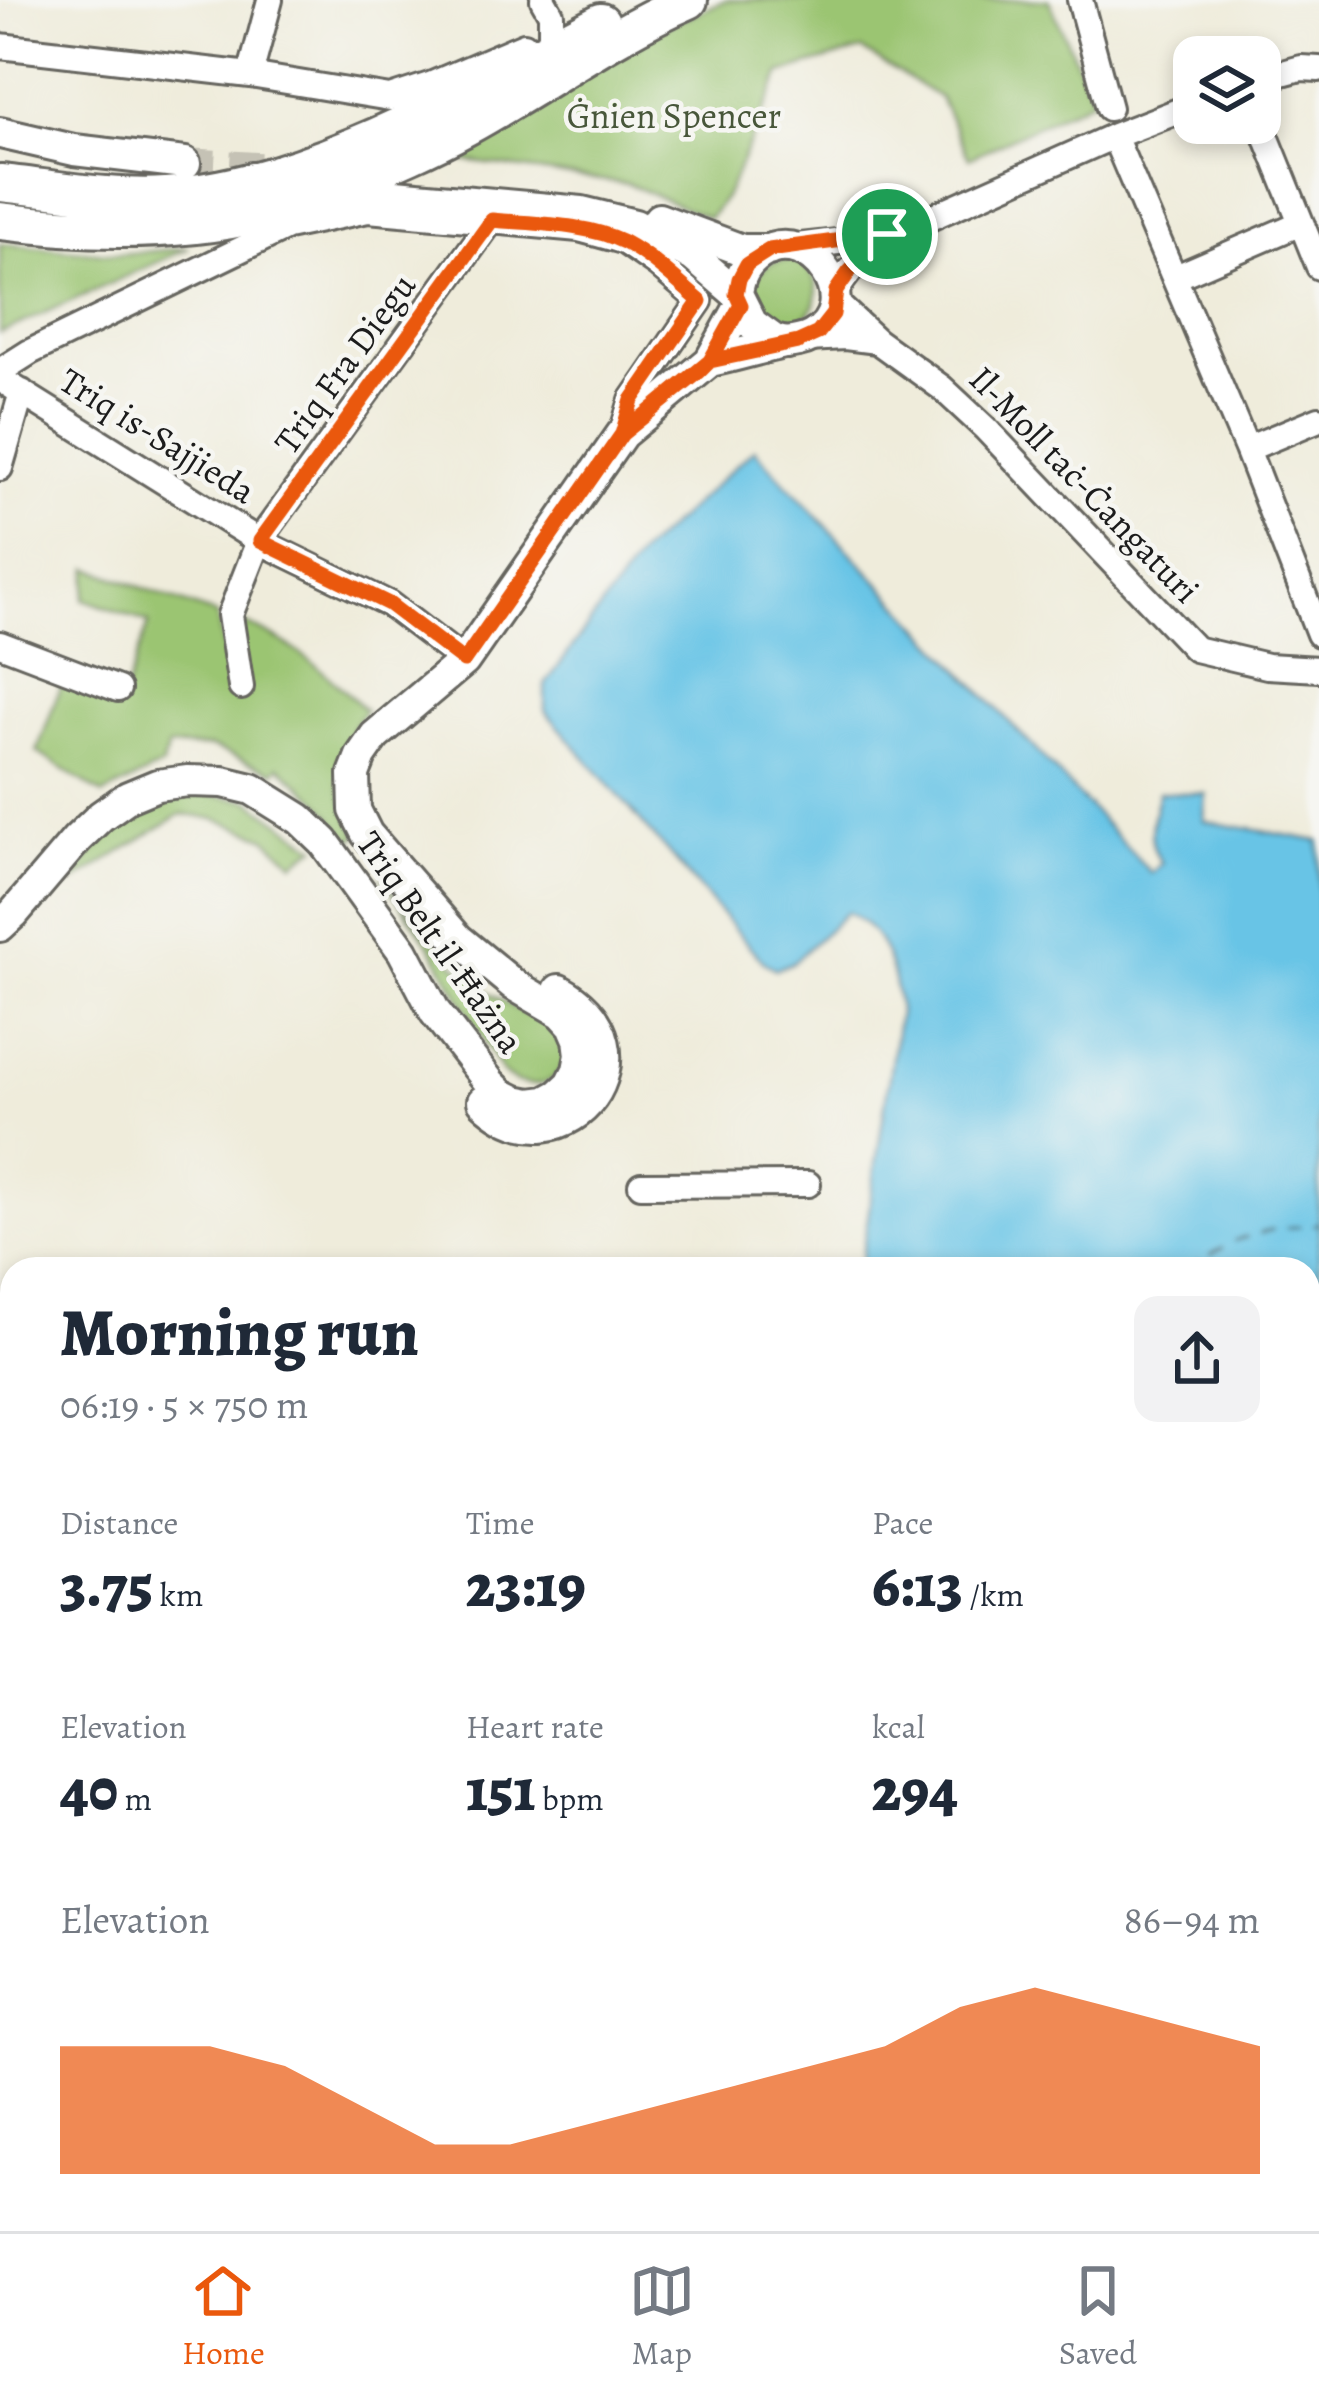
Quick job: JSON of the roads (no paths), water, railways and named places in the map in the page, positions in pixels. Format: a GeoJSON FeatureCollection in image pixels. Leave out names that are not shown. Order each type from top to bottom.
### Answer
{"type":"FeatureCollection","features":[{"type":"Feature","properties":{"kind":"highway"},"geometry":{"type":"LineString","coordinates":[[0,183],[165,196],[241,184],[332,157],[551,40],[598,24],[640,0]]}},
{"type":"Feature","properties":{"kind":"highway"},"geometry":{"type":"LineString","coordinates":[[0,221],[65,229],[183,226],[288,205],[465,128],[655,15],[689,0]]}},
{"type":"Feature","properties":{"kind":"main road"},"geometry":{"type":"LineString","coordinates":[[0,133],[74,150],[185,163]]}},
{"type":"Feature","properties":{"kind":"main road"},"geometry":{"type":"LineString","coordinates":[[418,176],[583,195],[742,250],[806,252],[818,261],[836,296],[827,324],[798,341],[710,361]]}},
{"type":"Feature","properties":{"kind":"main road"},"geometry":{"type":"LineString","coordinates":[[288,205],[373,193],[581,212],[635,225],[693,256],[739,299],[762,333],[798,341]]}},
{"type":"Feature","properties":{"kind":"main road"},"geometry":{"type":"LineString","coordinates":[[710,361],[739,299],[739,279],[747,264],[780,249]]}},
{"type":"Feature","properties":{"kind":"main road","name":"Triq Belt il-Ħażna"},"geometry":{"type":"LineString","coordinates":[[0,926],[77,839],[128,797],[158,785],[188,781],[252,789],[280,804],[324,842],[403,951],[435,1012],[490,1083],[515,1101],[530,1104],[560,1095],[571,1084],[581,1055],[573,1025],[458,939],[367,834],[355,810],[354,775],[375,736],[464,661],[622,434],[710,361]]}},
{"type":"Feature","properties":{"kind":"street"},"geometry":{"type":"LineString","coordinates":[[250,75],[270,0]]}},
{"type":"Feature","properties":{"kind":"street"},"geometry":{"type":"LineString","coordinates":[[0,46],[250,75],[390,98],[551,40],[551,14],[543,0]]}},
{"type":"Feature","properties":{"kind":"street"},"geometry":{"type":"LineString","coordinates":[[1080,0],[1109,108]]}},
{"type":"Feature","properties":{"kind":"street"},"geometry":{"type":"LineString","coordinates":[[1281,74],[1318,69]]}},
{"type":"Feature","properties":{"kind":"street"},"geometry":{"type":"LineString","coordinates":[[780,249],[905,229],[1173,113]]}},
{"type":"Feature","properties":{"kind":"street"},"geometry":{"type":"LineString","coordinates":[[1114,136],[1319,634]]}},
{"type":"Feature","properties":{"kind":"street"},"geometry":{"type":"LineString","coordinates":[[1269,144],[1319,267]]}},
{"type":"Feature","properties":{"kind":"street"},"geometry":{"type":"LineString","coordinates":[[1,461],[7,381],[30,352],[287,227],[368,210],[579,229],[622,241],[700,301],[632,400],[622,434]]}},
{"type":"Feature","properties":{"kind":"street","name":"Triq Fra Diegu"},"geometry":{"type":"LineString","coordinates":[[241,687],[230,615],[260,541],[492,220]]}},
{"type":"Feature","properties":{"kind":"street"},"geometry":{"type":"LineString","coordinates":[[1176,278],[1301,223]]}},
{"type":"Feature","properties":{"kind":"street"},"geometry":{"type":"LineString","coordinates":[[836,296],[849,272],[887,234]]}},
{"type":"Feature","properties":{"kind":"street","name":"Il-Moll taċ-Ċangaturi"},"geometry":{"type":"LineString","coordinates":[[836,296],[877,341],[942,388],[985,428],[1195,649],[1267,666],[1319,669]]}},
{"type":"Feature","properties":{"kind":"street"},"geometry":{"type":"LineString","coordinates":[[798,341],[845,337],[877,341]]}},
{"type":"Feature","properties":{"kind":"street","name":"Triq is-Sajjieda"},"geometry":{"type":"LineString","coordinates":[[7,381],[260,541],[389,604],[464,661]]}},
{"type":"Feature","properties":{"kind":"street"},"geometry":{"type":"LineString","coordinates":[[1246,449],[1319,419]]}},
{"type":"Feature","properties":{"kind":"street"},"geometry":{"type":"LineString","coordinates":[[0,644],[118,689]]}},
{"type":"Feature","properties":{"kind":"street"},"geometry":{"type":"LineString","coordinates":[[641,1185],[808,1184]]}},
{"type":"Feature","properties":{"kind":"water"},"geometry":{"type":"Polygon","coordinates":[[[754,449],[1151,873],[1162,863],[1152,837],[1159,792],[1206,794],[1204,821],[1319,841],[1319,1257],[862,1257],[899,1012],[895,982],[879,941],[847,912],[792,963],[776,969],[763,962],[545,711],[545,685],[640,554],[754,449]]]}},
{"type":"Feature","properties":{"kind":"tunnel"},"geometry":{"type":"LineString","coordinates":[[185,163],[275,168]]}},
{"type":"Feature","properties":{"kind":"park label","name":"Ġnien Spencer"},"geometry":{"type":"Point","coordinates":[674,115]}}]}
